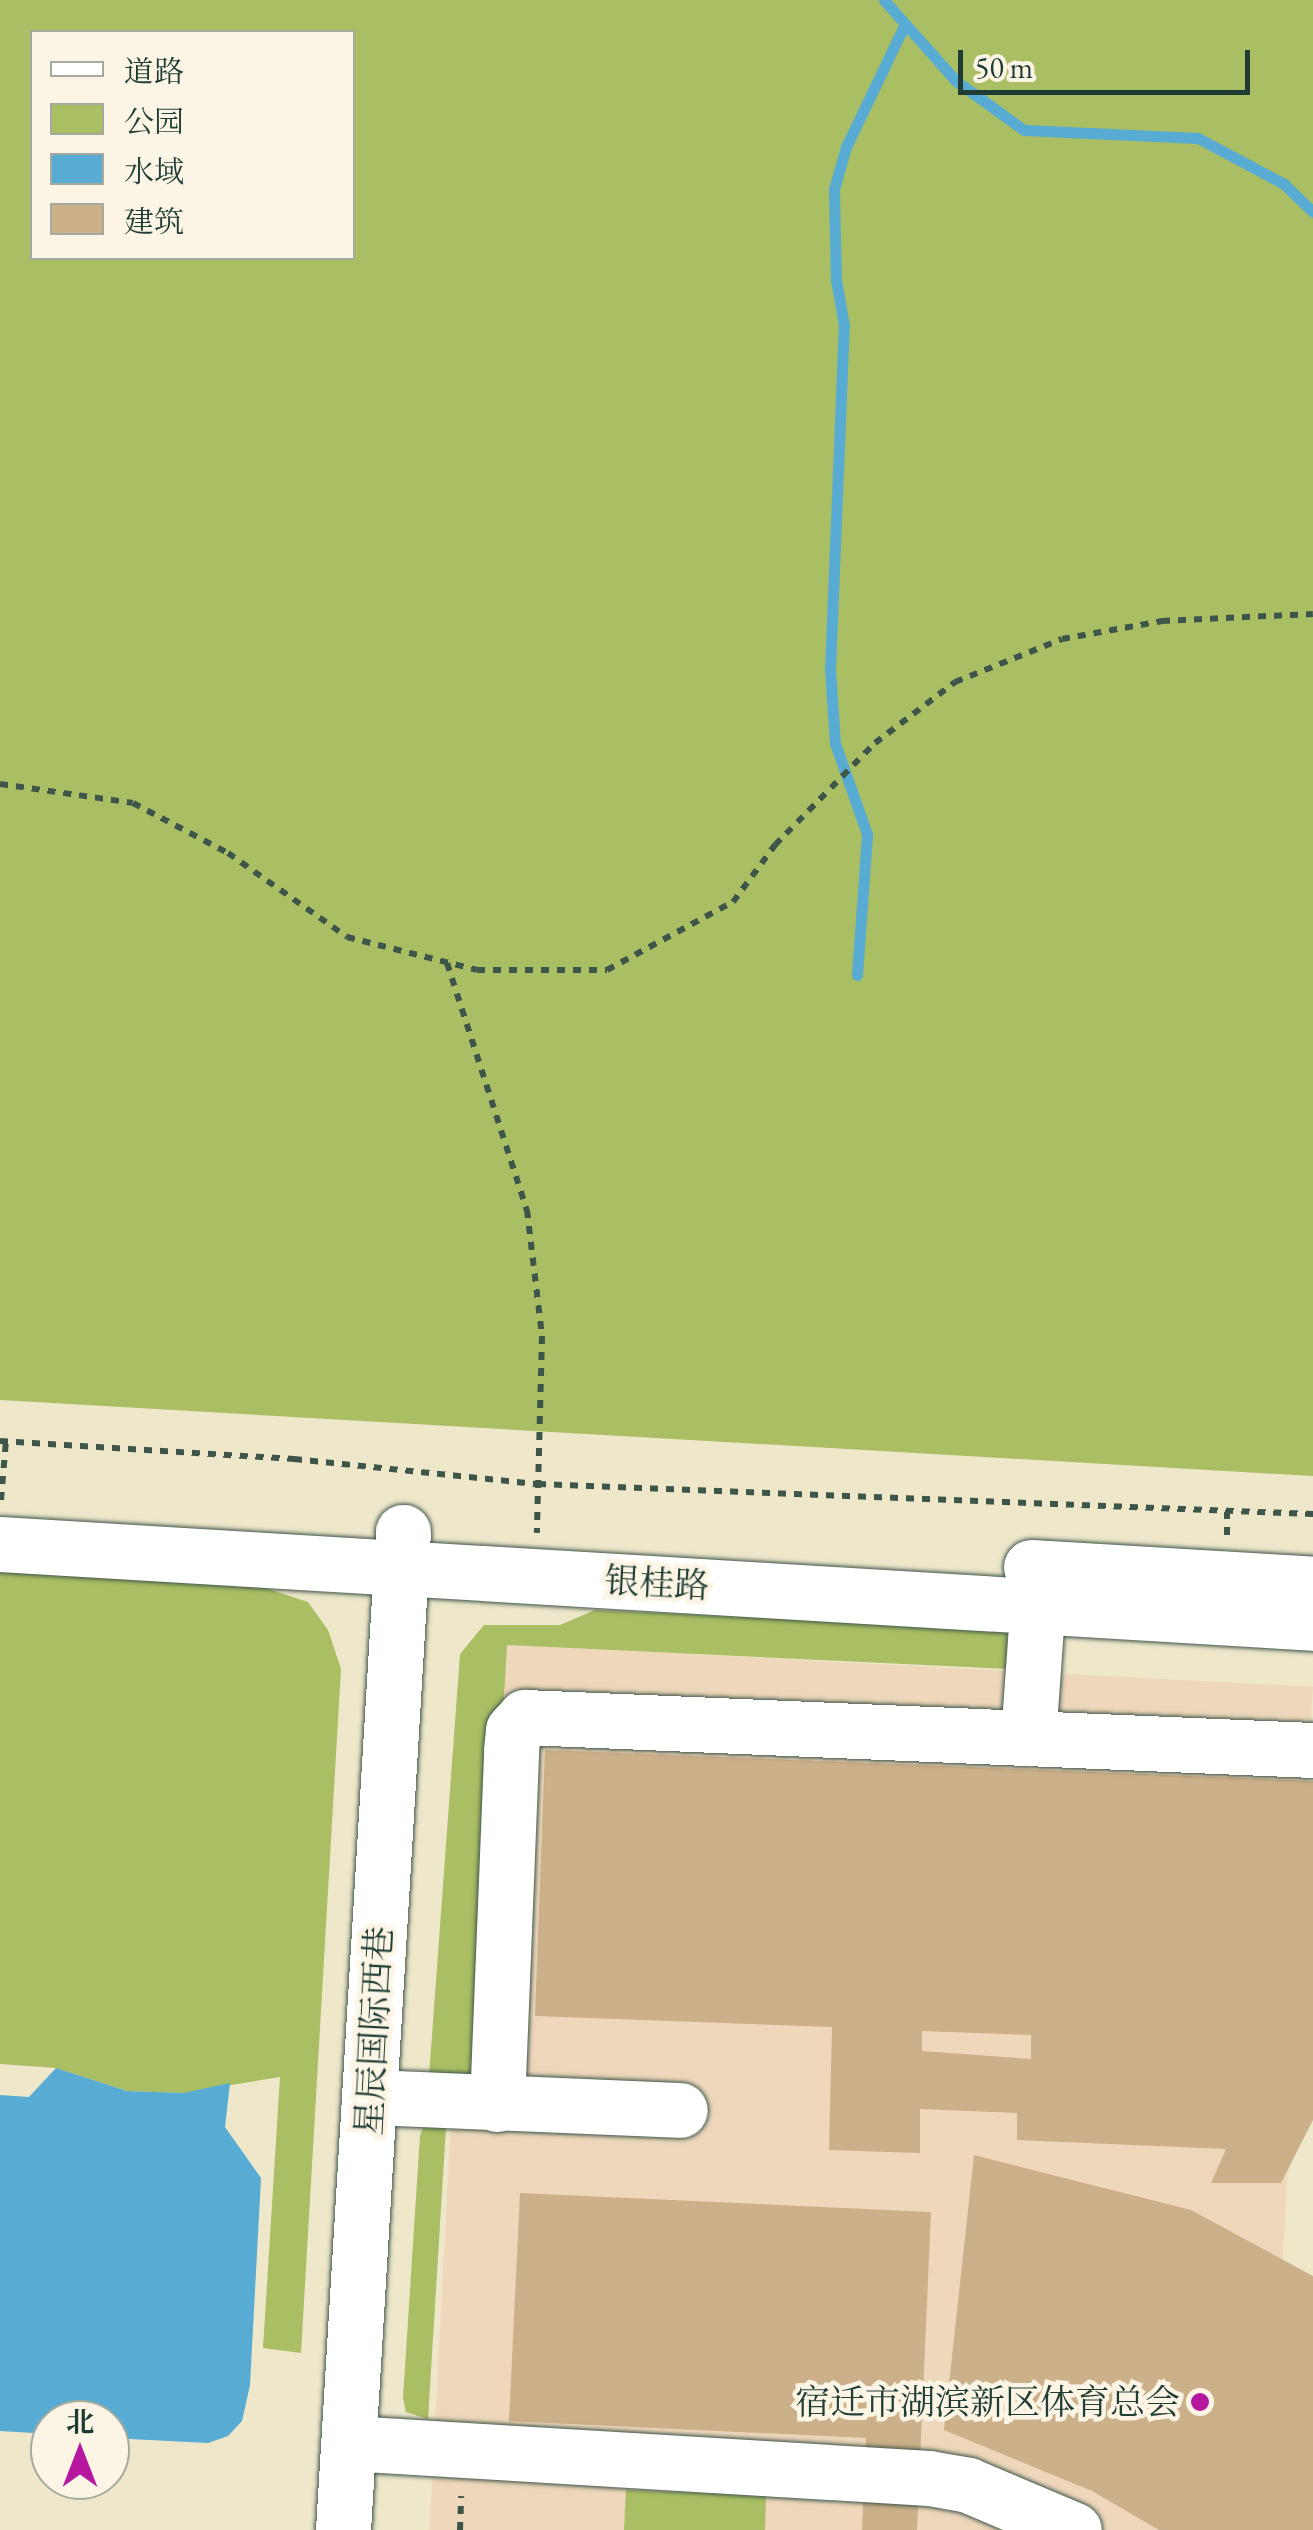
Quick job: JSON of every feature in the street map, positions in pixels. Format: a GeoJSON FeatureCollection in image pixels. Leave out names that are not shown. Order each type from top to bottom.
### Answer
{"type":"FeatureCollection","features":[{"type":"Feature","properties":{"kind":"street","name":"银桂路"},"geometry":{"type":"LineString","coordinates":[[0,1506],[402,1550],[536,1540],[1039,1587],[1313,1623]]}},
{"type":"Feature","properties":{"kind":"street","name":"银桂路"},"geometry":{"type":"LineString","coordinates":[[0,1544],[402,1550],[1039,1587],[1313,1584]]}},
{"type":"Feature","properties":{"kind":"street","name":"星辰国际西巷"},"geometry":{"type":"LineString","coordinates":[[344,2530],[402,1550]]}},
{"type":"Feature","properties":{"kind":"street"},"geometry":{"type":"LineString","coordinates":[[1028,1738],[1039,1587]]}},
{"type":"Feature","properties":{"kind":"street"},"geometry":{"type":"LineString","coordinates":[[497,2104],[511,1750],[513,1730],[525,1716],[1313,1750]]}},
{"type":"Feature","properties":{"kind":"street"},"geometry":{"type":"LineString","coordinates":[[370,2097],[680,2110]]}},
{"type":"Feature","properties":{"kind":"street"},"geometry":{"type":"LineString","coordinates":[[348,2443],[929,2478],[968,2485],[1074,2530]]}},
{"type":"Feature","properties":{"kind":"path"},"geometry":{"type":"LineString","coordinates":[[0,784],[133,803],[228,853],[347,936],[477,970],[607,970],[733,902],[775,845],[875,742],[955,682],[1062,639],[1162,620],[1313,614]]}},
{"type":"Feature","properties":{"kind":"path"},"geometry":{"type":"LineString","coordinates":[[448,962],[527,1210],[542,1336],[536,1540]]}},
{"type":"Feature","properties":{"kind":"path"},"geometry":{"type":"LineString","coordinates":[[0,1506],[3,1441],[294,1459],[538,1484],[1313,1514]]}},
{"type":"Feature","properties":{"kind":"shaded area"},"geometry":{"type":"Polygon","coordinates":[[[476,1643],[1313,1687],[1269,2530],[430,2530],[476,1643]]]}},
{"type":"Feature","properties":{"kind":"green space"},"geometry":{"type":"Polygon","coordinates":[[[0,0],[1313,0],[1313,1476],[0,1400],[0,0]]]}},
{"type":"Feature","properties":{"kind":"green space"},"geometry":{"type":"Polygon","coordinates":[[[0,1568],[250,1583],[308,1602],[328,1630],[341,1669],[301,2353],[263,2348],[280,2077],[183,2093],[127,2091],[56,2068],[0,2064],[0,1568]]]}},
{"type":"Feature","properties":{"kind":"green space"},"geometry":{"type":"Polygon","coordinates":[[[595,1610],[995,1629],[1007,1633],[1009,1669],[507,1645],[483,2055],[479,2074],[429,2076],[460,1654],[484,1625],[560,1625],[595,1610]]]}},
{"type":"Feature","properties":{"kind":"green space"},"geometry":{"type":"Polygon","coordinates":[[[447,2111],[428,2419],[406,2412],[403,2398],[420,2136],[425,2122],[447,2111]]]}},
{"type":"Feature","properties":{"kind":"green space"},"geometry":{"type":"Polygon","coordinates":[[[626,2490],[766,2496],[765,2530],[624,2530],[626,2490]]]}},
{"type":"Feature","properties":{"kind":"water"},"geometry":{"type":"Polygon","coordinates":[[[56,2068],[127,2091],[183,2093],[230,2083],[225,2127],[261,2178],[250,2385],[242,2421],[228,2436],[208,2443],[130,2439],[130,2400],[30,2400],[30,2433],[0,2431],[0,2095],[29,2097],[56,2068]]]}},
{"type":"Feature","properties":{"kind":"building"},"geometry":{"type":"Polygon","coordinates":[[[545,1750],[1313,1781],[1313,2120],[1281,2183],[1211,2183],[1226,2149],[1017,2140],[1017,2113],[920,2109],[920,2153],[829,2150],[832,2027],[535,2016],[545,1750]],[[922,2031],[922,2051],[1031,2059],[1031,2035],[922,2031]]]}},
{"type":"Feature","properties":{"kind":"building"},"geometry":{"type":"Polygon","coordinates":[[[974,2155],[1191,2210],[1313,2276],[1313,2530],[1159,2530],[1092,2491],[944,2430],[974,2155]]]}},
{"type":"Feature","properties":{"kind":"building"},"geometry":{"type":"Polygon","coordinates":[[[520,2193],[931,2212],[917,2530],[862,2530],[866,2438],[509,2421],[520,2193]]]}},
{"type":"Feature","properties":{"kind":"waterway"},"geometry":{"type":"LineString","coordinates":[[884,0],[956,81],[1024,130],[1198,138],[1284,184],[1313,212]]}},
{"type":"Feature","properties":{"kind":"waterway"},"geometry":{"type":"LineString","coordinates":[[857,975],[867,834],[835,743],[830,670],[844,325],[836,280],[834,189],[846,147],[903,28]]}},
{"type":"Feature","properties":{"kind":"place","name":"宿迁市湖滨新区体育总会"},"geometry":{"type":"Point","coordinates":[1200,2402]}}]}
